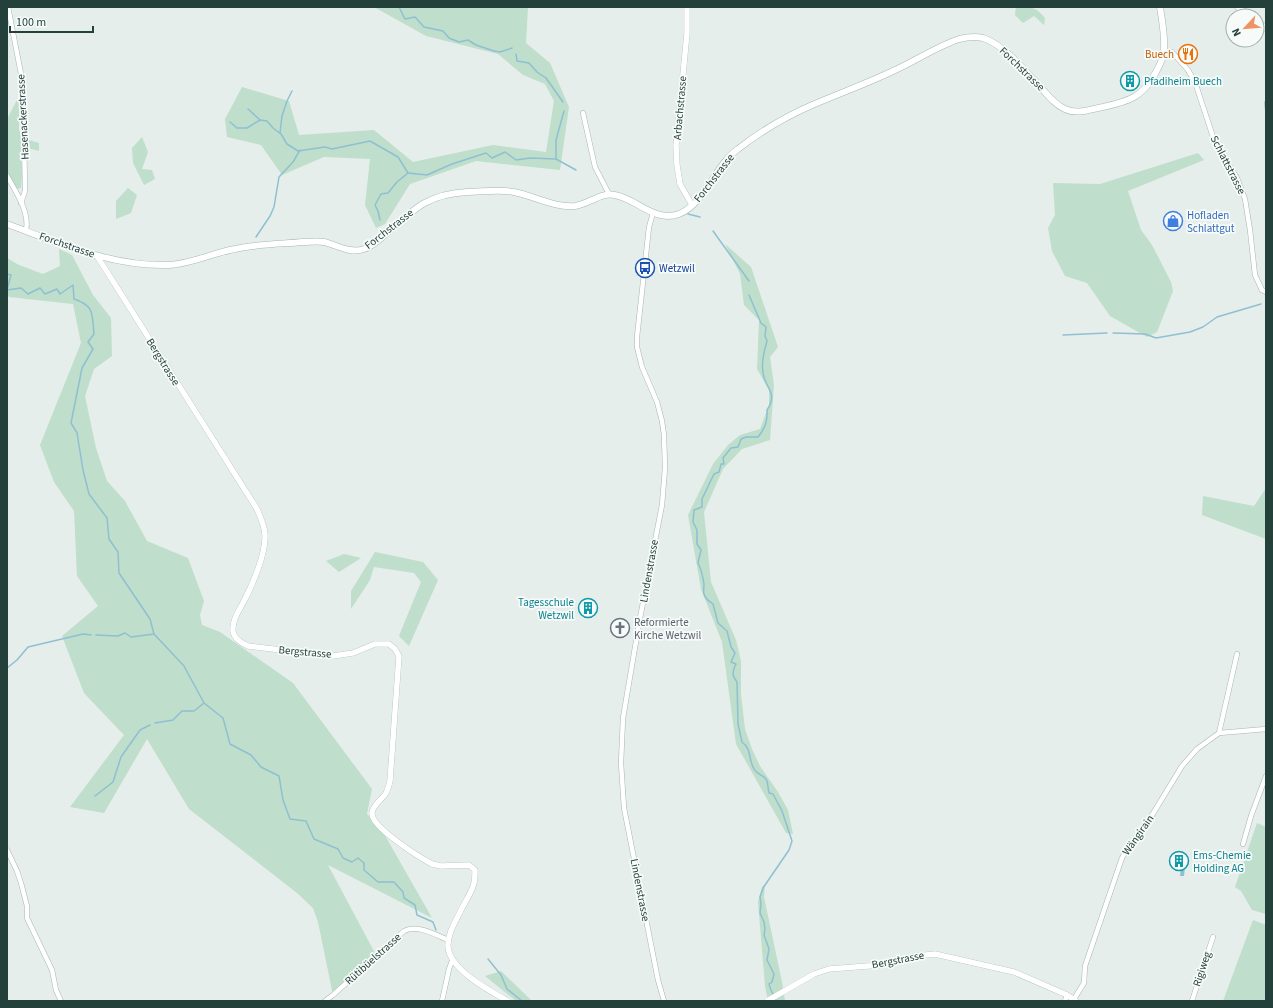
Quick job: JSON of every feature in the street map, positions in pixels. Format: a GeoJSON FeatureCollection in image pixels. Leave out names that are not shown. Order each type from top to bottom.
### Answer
{"type":"FeatureCollection","features":[{"type":"Feature","properties":{"kind":"main road","name":"Forchstrasse"},"geometry":{"type":"LineString","coordinates":[[7,224],[27,228],[97,256],[141,264],[170,265],[190,262],[235,249],[278,244],[318,242],[359,251],[372,246],[425,202],[443,195],[463,192],[507,191],[528,195],[556,204],[575,206],[609,194],[619,196],[653,213],[673,215],[683,212],[692,205],[704,192],[728,156],[752,139],[808,107],[891,72],[966,37],[980,37],[994,43],[1008,55],[1056,104],[1065,109],[1075,112],[1123,103],[1137,96],[1144,90],[1160,64],[1164,51],[1164,35],[1160,7]]}},
{"type":"Feature","properties":{"kind":"street","name":"Hasenackerstrasse"},"geometry":{"type":"LineString","coordinates":[[8,7],[23,84],[25,191],[21,203]]}},
{"type":"Feature","properties":{"kind":"street","name":"Arbachstrasse"},"geometry":{"type":"LineString","coordinates":[[687,7],[687,33],[676,146],[680,184],[692,205]]}},
{"type":"Feature","properties":{"kind":"street","name":"Schlattstrasse"},"geometry":{"type":"LineString","coordinates":[[1164,51],[1172,52],[1188,70],[1197,90],[1215,143],[1237,178],[1245,199],[1255,275],[1262,290],[1266,292]]}},
{"type":"Feature","properties":{"kind":"street"},"geometry":{"type":"LineString","coordinates":[[583,113],[595,167],[609,194]]}},
{"type":"Feature","properties":{"kind":"street"},"geometry":{"type":"LineString","coordinates":[[7,176],[27,217],[27,228]]}},
{"type":"Feature","properties":{"kind":"street","name":"Lindenstrasse"},"geometry":{"type":"LineString","coordinates":[[653,213],[649,227],[637,347],[642,366],[662,421],[664,434],[665,485],[623,718],[621,763],[624,808],[658,980],[664,1001]]}},
{"type":"Feature","properties":{"kind":"street","name":"Bergstrasse"},"geometry":{"type":"LineString","coordinates":[[97,256],[257,509],[263,524],[266,536],[261,557],[254,579],[235,617],[233,632],[238,640],[248,646],[333,656],[353,653],[375,644],[389,644],[395,649],[399,656],[390,781],[386,793],[375,805],[372,814],[375,821],[387,833],[432,864],[441,866],[469,865],[475,870],[474,883],[452,927],[448,940]]}},
{"type":"Feature","properties":{"kind":"street"},"geometry":{"type":"LineString","coordinates":[[1237,654],[1219,733],[1266,729]]}},
{"type":"Feature","properties":{"kind":"street","name":"Wängirain"},"geometry":{"type":"LineString","coordinates":[[1075,1000],[1084,982],[1085,966],[1122,858],[1128,847],[1143,830],[1182,766],[1197,749],[1219,733]]}},
{"type":"Feature","properties":{"kind":"street"},"geometry":{"type":"LineString","coordinates":[[1244,844],[1251,816],[1266,776]]}},
{"type":"Feature","properties":{"kind":"street"},"geometry":{"type":"LineString","coordinates":[[7,850],[22,883],[27,906],[26,918],[52,970],[56,990],[61,1001]]}},
{"type":"Feature","properties":{"kind":"street","name":"Rütibüelstrasse"},"geometry":{"type":"LineString","coordinates":[[325,1001],[409,928],[423,931],[448,940]]}},
{"type":"Feature","properties":{"kind":"street","name":"Rigiweg"},"geometry":{"type":"LineString","coordinates":[[1192,1001],[1212,937]]}},
{"type":"Feature","properties":{"kind":"street"},"geometry":{"type":"LineString","coordinates":[[448,940],[448,948],[452,961],[476,981],[508,1001]]}},
{"type":"Feature","properties":{"kind":"street","name":"Bergstrasse"},"geometry":{"type":"LineString","coordinates":[[769,1000],[814,974],[829,969],[881,965],[916,956],[935,954],[1014,972],[1067,995],[1075,1000]]}},
{"type":"Feature","properties":{"kind":"street"},"geometry":{"type":"LineString","coordinates":[[442,1001],[452,961]]}},
{"type":"Feature","properties":{"kind":"street"},"geometry":{"type":"LineString","coordinates":[[1065,1001],[1067,995]]}},
{"type":"Feature","properties":{"kind":"green space"},"geometry":{"type":"Polygon","coordinates":[[[374,7],[528,7],[526,43],[550,63],[569,107],[560,170],[476,161],[410,184],[385,224],[376,228],[365,205],[370,159],[324,157],[282,175],[261,145],[227,137],[225,119],[242,87],[289,101],[299,135],[374,130],[413,162],[493,145],[546,152],[554,101],[545,84],[523,75],[498,54],[426,36],[374,7]]]}},
{"type":"Feature","properties":{"kind":"green space"},"geometry":{"type":"Polygon","coordinates":[[[1016,7],[1030,7],[1036,9],[1045,18],[1044,25],[1034,16],[1023,23],[1015,15],[1016,7]]]}},
{"type":"Feature","properties":{"kind":"green space"},"geometry":{"type":"Polygon","coordinates":[[[17,100],[19,100],[19,130],[22,138],[39,143],[39,151],[21,146],[21,188],[15,189],[7,170],[7,119],[17,100]]]}},
{"type":"Feature","properties":{"kind":"green space"},"geometry":{"type":"Polygon","coordinates":[[[142,137],[148,152],[142,169],[152,170],[155,179],[144,185],[133,163],[132,148],[142,137]]]}},
{"type":"Feature","properties":{"kind":"green space"},"geometry":{"type":"Polygon","coordinates":[[[1198,153],[1204,160],[1128,191],[1141,230],[1152,245],[1171,282],[1173,291],[1157,332],[1147,337],[1110,316],[1087,283],[1065,276],[1052,251],[1048,228],[1055,215],[1053,183],[1100,184],[1198,153]]]}},
{"type":"Feature","properties":{"kind":"green space"},"geometry":{"type":"Polygon","coordinates":[[[128,188],[137,195],[131,213],[116,219],[116,201],[128,188]]]}},
{"type":"Feature","properties":{"kind":"green space"},"geometry":{"type":"Polygon","coordinates":[[[725,244],[751,267],[778,347],[770,357],[774,385],[770,440],[742,449],[723,469],[704,512],[711,582],[736,640],[741,661],[741,694],[745,729],[760,766],[778,792],[788,810],[793,834],[786,833],[736,744],[722,642],[701,589],[688,515],[713,464],[728,445],[740,435],[760,429],[769,405],[769,390],[757,369],[759,320],[744,305],[740,274],[725,244]]]}},
{"type":"Feature","properties":{"kind":"green space"},"geometry":{"type":"Polygon","coordinates":[[[59,249],[72,255],[93,295],[111,318],[112,356],[94,369],[85,396],[96,448],[107,481],[125,501],[147,541],[188,558],[204,601],[200,615],[202,625],[220,632],[293,683],[372,789],[367,814],[383,832],[432,918],[328,865],[376,955],[333,995],[318,922],[313,908],[297,893],[189,809],[147,739],[104,813],[70,807],[124,735],[84,693],[62,636],[98,606],[77,576],[74,511],[54,482],[40,445],[81,343],[73,304],[9,297],[7,294],[7,258],[19,265],[43,274],[60,266],[59,249]]]}},
{"type":"Feature","properties":{"kind":"green space"},"geometry":{"type":"Polygon","coordinates":[[[1266,488],[1266,539],[1202,515],[1203,496],[1254,506],[1266,488]]]}},
{"type":"Feature","properties":{"kind":"green space"},"geometry":{"type":"Polygon","coordinates":[[[375,552],[423,562],[438,580],[409,646],[399,636],[421,582],[414,573],[374,567],[370,580],[351,609],[351,591],[375,552]]]}},
{"type":"Feature","properties":{"kind":"green space"},"geometry":{"type":"Polygon","coordinates":[[[344,554],[361,558],[339,572],[326,561],[344,554]]]}},
{"type":"Feature","properties":{"kind":"green space"},"geometry":{"type":"Polygon","coordinates":[[[1257,823],[1266,827],[1266,914],[1252,910],[1241,891],[1235,887],[1257,823]]]}},
{"type":"Feature","properties":{"kind":"green space"},"geometry":{"type":"Polygon","coordinates":[[[765,884],[764,897],[785,1001],[768,1001],[765,986],[758,902],[762,887],[765,884]]]}},
{"type":"Feature","properties":{"kind":"green space"},"geometry":{"type":"Polygon","coordinates":[[[1253,920],[1266,925],[1266,1001],[1223,1001],[1253,920]]]}},
{"type":"Feature","properties":{"kind":"green space"},"geometry":{"type":"Polygon","coordinates":[[[501,971],[532,1001],[516,1001],[485,976],[501,971]]]}},
{"type":"Feature","properties":{"kind":"water"},"geometry":{"type":"Polygon","coordinates":[[[1182,859],[1186,859],[1184,876],[1180,876],[1182,859]]]}},
{"type":"Feature","properties":{"kind":"waterway"},"geometry":{"type":"LineString","coordinates":[[399,7],[405,19],[415,17],[424,27],[443,31],[449,38],[459,42],[468,40],[476,45],[500,52],[512,48]]}},
{"type":"Feature","properties":{"kind":"waterway"},"geometry":{"type":"LineString","coordinates":[[516,54],[517,61],[529,63],[537,72],[546,78],[563,102]]}},
{"type":"Feature","properties":{"kind":"waterway"},"geometry":{"type":"LineString","coordinates":[[280,133],[282,116],[292,91]]}},
{"type":"Feature","properties":{"kind":"waterway"},"geometry":{"type":"LineString","coordinates":[[1266,101],[1266,114]]}},
{"type":"Feature","properties":{"kind":"waterway"},"geometry":{"type":"LineString","coordinates":[[248,109],[260,120]]}},
{"type":"Feature","properties":{"kind":"waterway"},"geometry":{"type":"LineString","coordinates":[[556,159],[556,140],[564,111]]}},
{"type":"Feature","properties":{"kind":"waterway"},"geometry":{"type":"LineString","coordinates":[[230,122],[237,128],[247,128],[260,120],[267,121],[281,134],[287,144],[298,151],[325,147],[332,149],[370,141],[398,157],[408,173],[427,175],[452,164],[486,153],[492,158],[505,152],[516,160],[530,158],[556,159],[576,170]]}},
{"type":"Feature","properties":{"kind":"waterway"},"geometry":{"type":"LineString","coordinates":[[256,237],[270,216],[274,207],[279,177],[293,162],[300,150]]}},
{"type":"Feature","properties":{"kind":"waterway"},"geometry":{"type":"LineString","coordinates":[[380,220],[375,205],[381,194],[388,193],[397,182],[408,173]]}},
{"type":"Feature","properties":{"kind":"waterway"},"geometry":{"type":"LineString","coordinates":[[688,214],[700,217]]}},
{"type":"Feature","properties":{"kind":"waterway"},"geometry":{"type":"LineString","coordinates":[[713,231],[749,281]]}},
{"type":"Feature","properties":{"kind":"waterway"},"geometry":{"type":"LineString","coordinates":[[7,274],[11,275],[7,290],[21,288],[28,294],[40,288],[45,294],[57,289],[60,294],[73,285],[74,299],[86,305],[91,312],[94,334],[88,342],[93,349],[82,368],[71,423],[77,433],[83,470],[89,494],[107,518],[109,539],[118,552],[119,573],[150,619],[154,634],[184,666],[204,703],[223,718],[230,744],[251,755],[261,767],[279,776],[283,800],[290,819],[306,821],[314,839],[338,849],[343,858],[352,862],[358,858],[364,863],[364,870],[378,882],[394,882],[403,892],[404,898],[415,905],[417,915],[433,922],[436,930]]}},
{"type":"Feature","properties":{"kind":"waterway"},"geometry":{"type":"LineString","coordinates":[[749,295],[761,323],[766,327],[765,336],[767,341],[763,356],[762,368],[772,399],[767,410],[764,428],[758,437],[746,437],[741,439],[738,447],[731,448],[723,458],[724,464],[721,464],[719,472],[714,474],[702,499],[702,507],[694,510],[693,522],[697,530],[697,544],[701,550],[698,563],[703,579],[705,596],[707,600],[713,604],[718,623],[727,631],[731,647],[735,653],[731,662],[736,664],[733,674],[737,682],[738,724],[742,742],[749,751],[754,769],[757,773],[765,777],[769,793],[773,794],[782,811],[792,841],[789,850],[763,888],[760,897],[760,913],[764,922],[764,935],[769,949],[767,960],[774,974],[772,982],[769,984],[776,1001]]}},
{"type":"Feature","properties":{"kind":"waterway"},"geometry":{"type":"LineString","coordinates":[[1113,333],[1145,334],[1156,338],[1190,332],[1203,327],[1217,317],[1261,304]]}},
{"type":"Feature","properties":{"kind":"waterway"},"geometry":{"type":"LineString","coordinates":[[1063,335],[1107,333]]}},
{"type":"Feature","properties":{"kind":"waterway"},"geometry":{"type":"LineString","coordinates":[[96,635],[118,636],[125,633],[131,637],[154,634]]}},
{"type":"Feature","properties":{"kind":"waterway"},"geometry":{"type":"LineString","coordinates":[[7,668],[17,660],[28,647],[83,634],[91,635]]}},
{"type":"Feature","properties":{"kind":"waterway"},"geometry":{"type":"LineString","coordinates":[[155,723],[173,720],[182,711],[194,711],[204,703]]}},
{"type":"Feature","properties":{"kind":"waterway"},"geometry":{"type":"LineString","coordinates":[[95,796],[113,782],[121,757],[140,730],[150,725]]}},
{"type":"Feature","properties":{"kind":"waterway"},"geometry":{"type":"LineString","coordinates":[[488,959],[501,975],[507,989],[522,1001]]}},
{"type":"Feature","properties":{"kind":"place","name":"Buech"},"geometry":{"type":"Point","coordinates":[1188,54]}},
{"type":"Feature","properties":{"kind":"place","name":"Pfadiheim Buech"},"geometry":{"type":"Point","coordinates":[1130,81]}},
{"type":"Feature","properties":{"kind":"place","name":"Hofladen Schlattgut"},"geometry":{"type":"Point","coordinates":[1173,221]}},
{"type":"Feature","properties":{"kind":"place","name":"Wetzwil"},"geometry":{"type":"Point","coordinates":[645,268]}},
{"type":"Feature","properties":{"kind":"place","name":"Tagesschule Wetzwil"},"geometry":{"type":"Point","coordinates":[588,608]}},
{"type":"Feature","properties":{"kind":"place","name":"Reformierte Kirche Wetzwil"},"geometry":{"type":"Point","coordinates":[620,628]}},
{"type":"Feature","properties":{"kind":"place","name":"Ems-Chemie Holding AG"},"geometry":{"type":"Point","coordinates":[1179,861]}}]}
